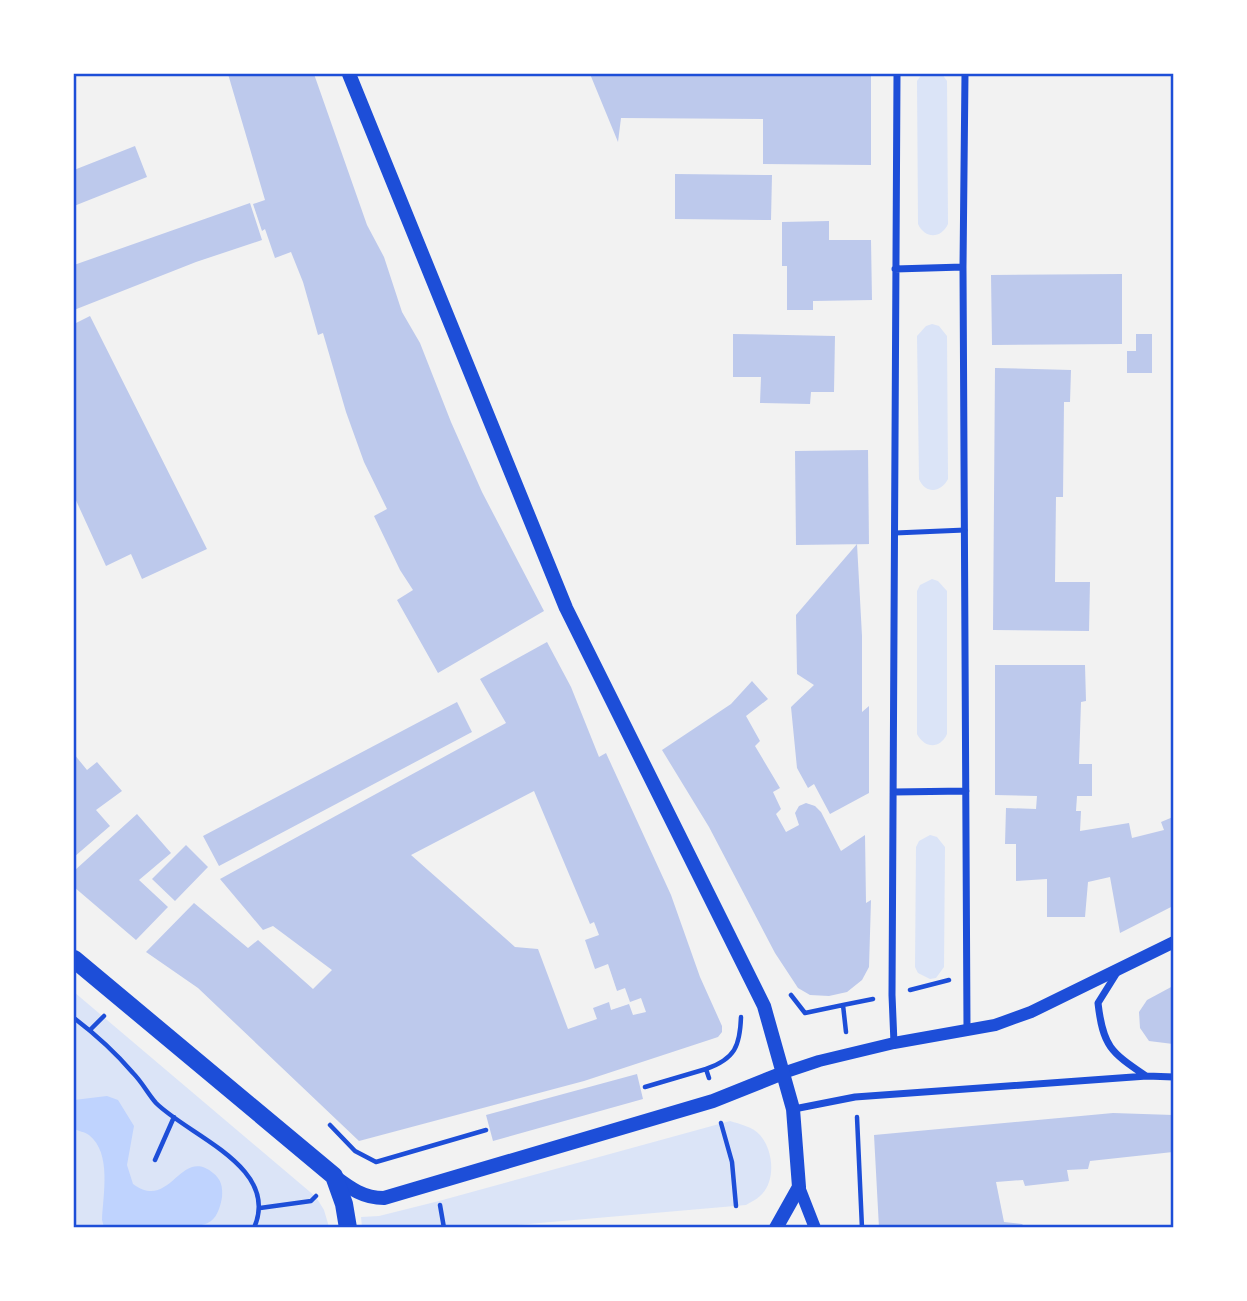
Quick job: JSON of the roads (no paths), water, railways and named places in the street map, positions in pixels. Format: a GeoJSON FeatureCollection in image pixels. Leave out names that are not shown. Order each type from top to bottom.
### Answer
{"type":"FeatureCollection","features":[{"type":"Feature","properties":{"kind":"main road"},"geometry":{"type":"LineString","coordinates":[[349,74],[566,608],[764,1006],[793,1109],[799,1187],[776,1227],[766,1227]]}},
{"type":"Feature","properties":{"kind":"main road"},"geometry":{"type":"LineString","coordinates":[[74,959],[334,1176],[356,1192],[374,1198],[384,1198],[713,1101],[783,1073]]}},
{"type":"Feature","properties":{"kind":"main road"},"geometry":{"type":"LineString","coordinates":[[334,1176],[344,1204],[348,1227]]}},
{"type":"Feature","properties":{"kind":"street"},"geometry":{"type":"LineString","coordinates":[[894,1043],[892,995],[897,74]]}},
{"type":"Feature","properties":{"kind":"street"},"geometry":{"type":"LineString","coordinates":[[965,74],[962,267],[967,1029]]}},
{"type":"Feature","properties":{"kind":"street"},"geometry":{"type":"LineString","coordinates":[[895,270],[962,267]]}},
{"type":"Feature","properties":{"kind":"street"},"geometry":{"type":"LineString","coordinates":[[894,792],[966,791]]}},
{"type":"Feature","properties":{"kind":"street"},"geometry":{"type":"LineString","coordinates":[[783,1073],[819,1061],[894,1043],[996,1025],[1031,1012],[1174,942]]}},
{"type":"Feature","properties":{"kind":"street"},"geometry":{"type":"LineString","coordinates":[[1119,970],[1098,1003],[1101,1027],[1110,1049],[1146,1076]]}},
{"type":"Feature","properties":{"kind":"street"},"geometry":{"type":"LineString","coordinates":[[793,1109],[855,1097],[1146,1076],[1174,1077]]}},
{"type":"Feature","properties":{"kind":"street"},"geometry":{"type":"LineString","coordinates":[[799,1187],[815,1227]]}},
{"type":"Feature","properties":{"kind":"lane"},"geometry":{"type":"LineString","coordinates":[[895,533],[965,530]]}},
{"type":"Feature","properties":{"kind":"water"},"geometry":{"type":"Polygon","coordinates":[[[107,1096],[118,1100],[134,1126],[127,1165],[133,1184],[146,1190],[157,1190],[192,1167],[202,1167],[216,1175],[222,1187],[220,1206],[211,1221],[203,1225],[176,1228],[104,1227],[101,1152],[87,1134],[74,1129],[74,1100],[107,1096]]]}}]}
